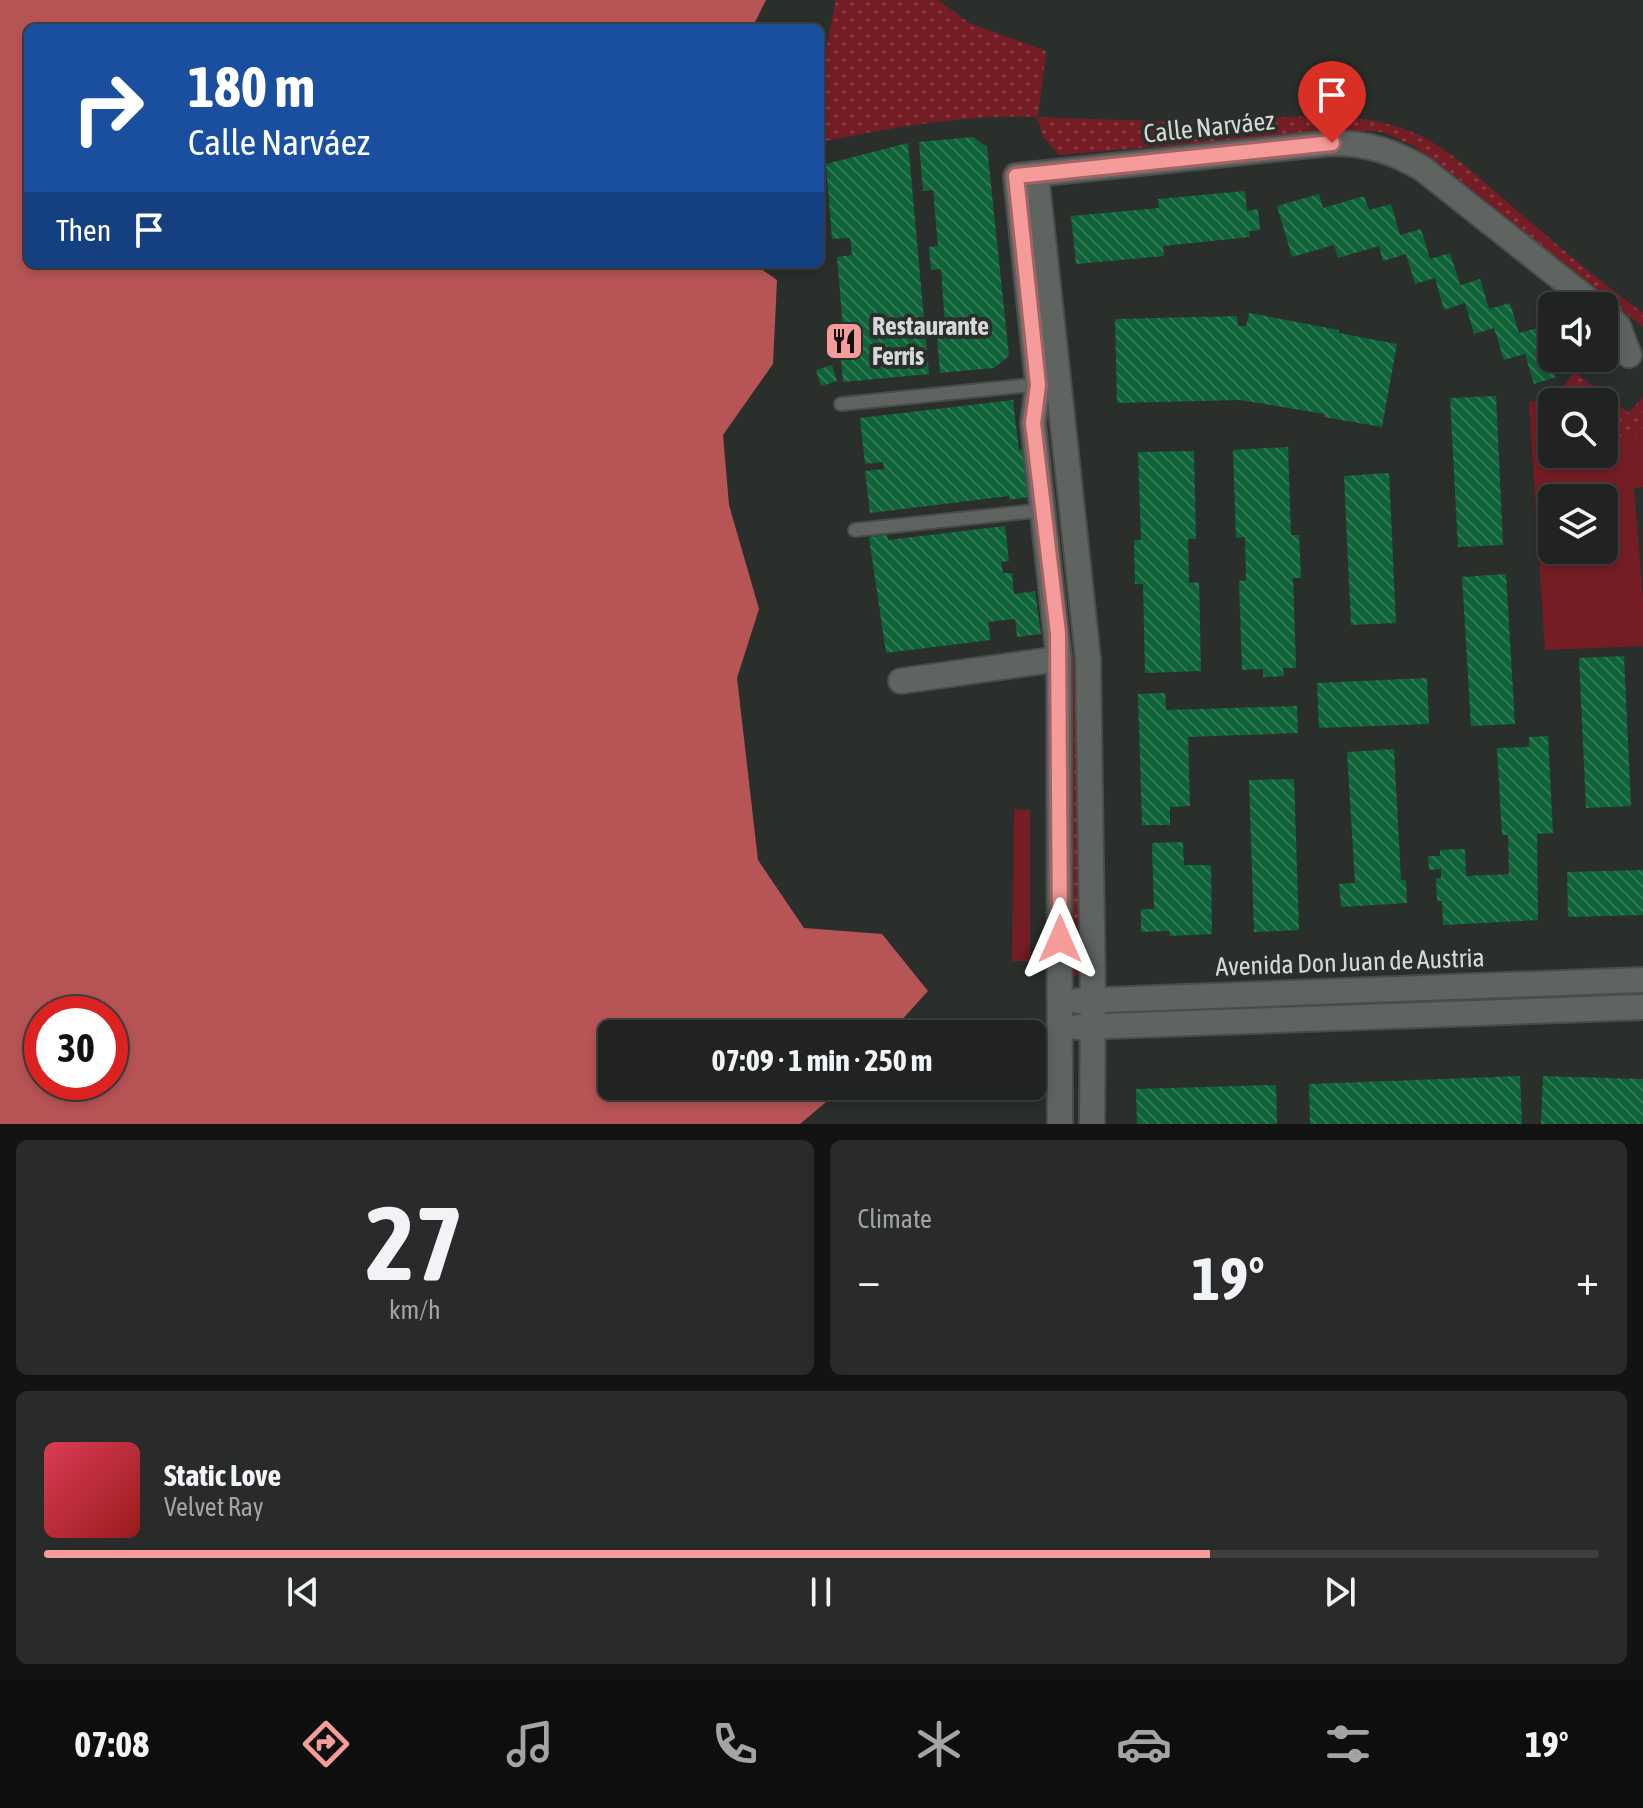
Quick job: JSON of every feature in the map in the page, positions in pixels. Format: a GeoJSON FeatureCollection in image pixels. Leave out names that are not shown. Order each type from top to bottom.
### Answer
{"type":"FeatureCollection","features":[{"type":"Feature","properties":{"kind":"street","name":"Calle Narváez"},"geometry":{"type":"LineString","coordinates":[[1048,384],[1026,175],[1332,143],[1373,146],[1392,152],[1423,169],[1578,292]]}},
{"type":"Feature","properties":{"kind":"street"},"geometry":{"type":"LineString","coordinates":[[1618,326],[1629,355]]}},
{"type":"Feature","properties":{"kind":"street"},"geometry":{"type":"LineString","coordinates":[[1048,384],[1033,423],[1059,659],[1060,1124]]}},
{"type":"Feature","properties":{"kind":"street"},"geometry":{"type":"LineString","coordinates":[[1048,384],[1088,659],[1092,1124]]}},
{"type":"Feature","properties":{"kind":"street"},"geometry":{"type":"LineString","coordinates":[[901,681],[1059,659]]}},
{"type":"Feature","properties":{"kind":"street","name":"Avenida Don Juan de Austria"},"geometry":{"type":"LineString","coordinates":[[1060,1001],[1643,980]]}},
{"type":"Feature","properties":{"kind":"street"},"geometry":{"type":"LineString","coordinates":[[1060,1027],[1643,1007]]}},
{"type":"Feature","properties":{"kind":"lane"},"geometry":{"type":"LineString","coordinates":[[841,404],[1048,384]]}},
{"type":"Feature","properties":{"kind":"lane"},"geometry":{"type":"LineString","coordinates":[[855,530],[1044,510]]}},
{"type":"Feature","properties":{"kind":"shaded area"},"geometry":{"type":"Polygon","coordinates":[[[0,0],[766,0],[754,24],[24,24],[24,268],[760,268],[777,280],[773,364],[723,435],[729,505],[759,609],[737,678],[758,860],[804,928],[882,934],[928,991],[902,1020],[598,1020],[598,1100],[828,1100],[800,1124],[0,1124],[0,0]]]}},
{"type":"Feature","properties":{"kind":"shaded area"},"geometry":{"type":"Polygon","coordinates":[[[836,0],[938,0],[969,23],[1046,51],[1038,117],[1188,121],[1319,116],[1346,117],[1400,127],[1436,144],[1467,167],[1616,292],[1599,292],[1450,172],[1414,146],[1383,132],[1349,130],[1059,155],[1043,137],[1037,117],[1009,117],[928,123],[824,141],[824,58],[836,0]]]}},
{"type":"Feature","properties":{"kind":"shaded area"},"geometry":{"type":"Polygon","coordinates":[[[1618,294],[1643,313],[1643,327],[1618,307],[1618,294]]]}},
{"type":"Feature","properties":{"kind":"shaded area"},"geometry":{"type":"Polygon","coordinates":[[[1574,372],[1595,388],[1562,388],[1574,372]]]}},
{"type":"Feature","properties":{"kind":"shaded area"},"geometry":{"type":"Polygon","coordinates":[[[1643,397],[1643,434],[1618,436],[1618,405],[1629,413],[1643,397]]]}},
{"type":"Feature","properties":{"kind":"shaded area"},"geometry":{"type":"Polygon","coordinates":[[[1538,401],[1538,468],[1618,468],[1618,436],[1643,434],[1643,487],[1634,488],[1643,598],[1643,646],[1545,650],[1539,564],[1618,564],[1618,484],[1538,484],[1538,542],[1529,402],[1538,401]]]}},
{"type":"Feature","properties":{"kind":"shaded area"},"geometry":{"type":"Polygon","coordinates":[[[1051,426],[1078,651],[1081,972],[1076,976],[1072,972],[1073,636],[1051,426]]]}},
{"type":"Feature","properties":{"kind":"shaded area"},"geometry":{"type":"Polygon","coordinates":[[[1014,809],[1030,810],[1030,961],[1012,961],[1014,809]]]}},
{"type":"Feature","properties":{"kind":"building"},"geometry":{"type":"Polygon","coordinates":[[[973,137],[987,147],[1009,356],[994,368],[940,373],[936,326],[945,325],[941,269],[931,270],[929,247],[938,246],[933,190],[923,191],[919,142],[973,137]]]}},
{"type":"Feature","properties":{"kind":"building"},"geometry":{"type":"Polygon","coordinates":[[[908,143],[929,374],[843,382],[838,327],[843,327],[837,257],[852,255],[850,238],[832,239],[826,164],[908,143]]]}},
{"type":"Feature","properties":{"kind":"building"},"geometry":{"type":"Polygon","coordinates":[[[1245,191],[1247,211],[1258,209],[1260,230],[1249,231],[1250,237],[1163,246],[1164,256],[1076,264],[1071,216],[1159,208],[1158,199],[1245,191]]]}},
{"type":"Feature","properties":{"kind":"building"},"geometry":{"type":"Polygon","coordinates":[[[1319,194],[1323,208],[1364,196],[1369,210],[1391,204],[1400,235],[1421,229],[1430,259],[1450,253],[1460,285],[1480,279],[1489,309],[1510,303],[1519,333],[1538,328],[1538,372],[1554,372],[1556,377],[1534,384],[1525,354],[1504,360],[1494,328],[1474,334],[1465,303],[1444,310],[1435,278],[1415,284],[1406,254],[1383,261],[1379,246],[1338,258],[1334,245],[1292,257],[1277,206],[1319,194]]]}},
{"type":"Feature","properties":{"kind":"building"},"geometry":{"type":"Polygon","coordinates":[[[1249,313],[1397,344],[1382,427],[1240,400],[1117,403],[1115,319],[1237,316],[1238,326],[1246,326],[1249,313]]]}},
{"type":"Feature","properties":{"kind":"building"},"geometry":{"type":"Polygon","coordinates":[[[832,365],[837,381],[821,386],[816,370],[832,365]]]}},
{"type":"Feature","properties":{"kind":"building"},"geometry":{"type":"Polygon","coordinates":[[[1496,396],[1503,545],[1458,547],[1450,398],[1496,396]]]}},
{"type":"Feature","properties":{"kind":"building"},"geometry":{"type":"Polygon","coordinates":[[[1013,400],[1028,497],[1009,500],[1009,496],[870,513],[865,471],[884,469],[883,462],[865,464],[860,418],[1013,400]]]}},
{"type":"Feature","properties":{"kind":"building"},"geometry":{"type":"Polygon","coordinates":[[[1288,447],[1291,535],[1299,535],[1301,575],[1301,578],[1293,578],[1296,668],[1283,668],[1284,676],[1263,677],[1263,669],[1242,670],[1239,581],[1246,580],[1245,537],[1236,538],[1233,450],[1288,447]]]}},
{"type":"Feature","properties":{"kind":"building"},"geometry":{"type":"Polygon","coordinates":[[[1194,451],[1196,539],[1188,539],[1189,583],[1199,582],[1201,671],[1145,673],[1143,584],[1135,584],[1134,540],[1141,540],[1138,452],[1194,451]]]}},
{"type":"Feature","properties":{"kind":"building"},"geometry":{"type":"Polygon","coordinates":[[[1389,473],[1396,623],[1351,625],[1344,476],[1389,473]]]}},
{"type":"Feature","properties":{"kind":"building"},"geometry":{"type":"Polygon","coordinates":[[[1005,526],[1009,561],[1001,562],[1003,573],[1012,573],[1014,594],[1035,591],[1041,634],[1017,637],[1015,619],[988,622],[991,640],[886,653],[869,537],[887,535],[888,540],[1005,526]]]}},
{"type":"Feature","properties":{"kind":"building"},"geometry":{"type":"Polygon","coordinates":[[[1506,574],[1515,724],[1471,726],[1462,577],[1506,574]]]}},
{"type":"Feature","properties":{"kind":"building"},"geometry":{"type":"Polygon","coordinates":[[[1624,656],[1631,806],[1586,808],[1579,658],[1624,656]]]}},
{"type":"Feature","properties":{"kind":"building"},"geometry":{"type":"Polygon","coordinates":[[[1427,678],[1429,724],[1319,728],[1317,683],[1427,678]]]}},
{"type":"Feature","properties":{"kind":"building"},"geometry":{"type":"Polygon","coordinates":[[[1165,693],[1166,710],[1297,706],[1298,733],[1188,737],[1190,806],[1170,807],[1170,825],[1142,825],[1138,694],[1165,693]]]}},
{"type":"Feature","properties":{"kind":"building"},"geometry":{"type":"Polygon","coordinates":[[[1548,736],[1553,833],[1537,834],[1538,920],[1443,925],[1442,901],[1437,901],[1436,878],[1441,878],[1441,869],[1429,870],[1428,856],[1440,856],[1440,850],[1465,849],[1466,876],[1509,874],[1508,835],[1502,835],[1497,748],[1529,747],[1529,737],[1548,736]]]}},
{"type":"Feature","properties":{"kind":"building"},"geometry":{"type":"Polygon","coordinates":[[[1394,749],[1401,880],[1406,880],[1407,903],[1341,907],[1339,884],[1355,883],[1347,752],[1394,749]]]}},
{"type":"Feature","properties":{"kind":"building"},"geometry":{"type":"Polygon","coordinates":[[[1294,779],[1299,930],[1254,932],[1249,780],[1294,779]]]}},
{"type":"Feature","properties":{"kind":"building"},"geometry":{"type":"Polygon","coordinates":[[[1183,842],[1184,865],[1211,865],[1212,934],[1170,936],[1169,931],[1141,932],[1141,909],[1154,909],[1152,843],[1183,842]]]}},
{"type":"Feature","properties":{"kind":"building"},"geometry":{"type":"Polygon","coordinates":[[[1643,870],[1643,915],[1568,917],[1567,872],[1643,870]]]}},
{"type":"Feature","properties":{"kind":"building"},"geometry":{"type":"Polygon","coordinates":[[[1520,1076],[1522,1124],[1310,1124],[1309,1084],[1520,1076]]]}},
{"type":"Feature","properties":{"kind":"building"},"geometry":{"type":"Polygon","coordinates":[[[1543,1076],[1643,1079],[1643,1124],[1541,1124],[1543,1076]]]}},
{"type":"Feature","properties":{"kind":"building"},"geometry":{"type":"Polygon","coordinates":[[[1276,1085],[1277,1124],[1137,1124],[1136,1089],[1276,1085]]]}},
{"type":"Feature","properties":{"kind":"place","name":"Restaurante Ferris"},"geometry":{"type":"Point","coordinates":[844,341]}},
{"type":"Feature","properties":{"kind":"route"},"geometry":{"type":"LineString","coordinates":[[1060,939],[1058,633],[1033,423],[1038,385],[1016,176],[1332,143]]}}]}
